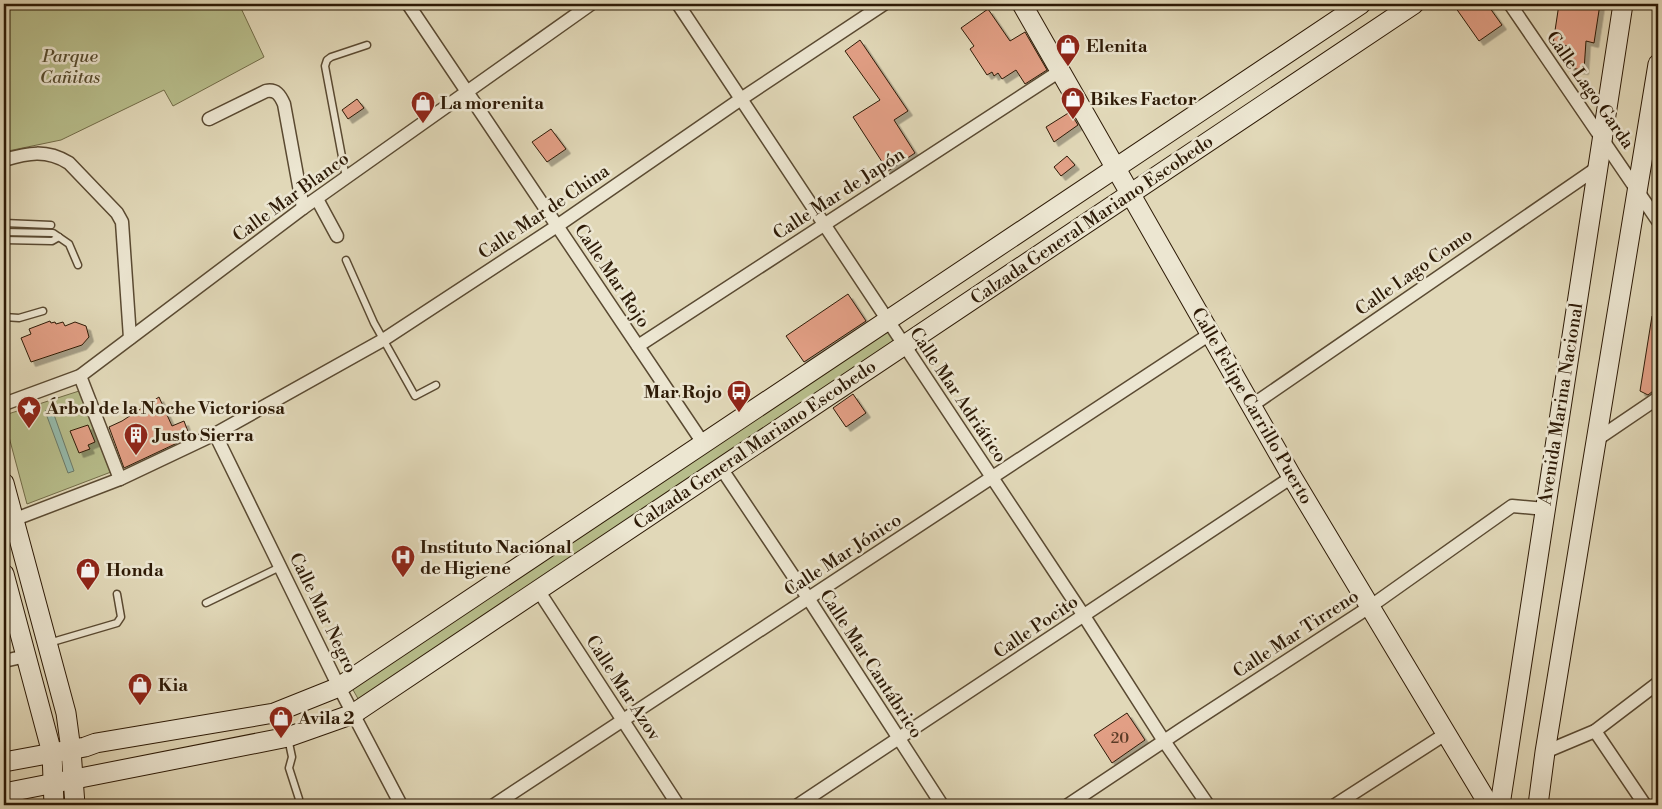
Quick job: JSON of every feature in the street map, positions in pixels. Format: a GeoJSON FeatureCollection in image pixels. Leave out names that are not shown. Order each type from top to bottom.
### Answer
{"type":"FeatureCollection","features":[{"type":"Feature","properties":{"kind":"main road","name":"Calle Felipe Carrillo Puerto"},"geometry":{"type":"LineString","coordinates":[[1022,4],[1292,477],[1489,805]]}},
{"type":"Feature","properties":{"kind":"main road","name":"Calzada General Mariano Escobedo"},"geometry":{"type":"LineString","coordinates":[[4,762],[274,713],[339,686],[1361,4]]}},
{"type":"Feature","properties":{"kind":"main road","name":"Calzada General Mariano Escobedo"},"geometry":{"type":"LineString","coordinates":[[4,793],[288,737],[353,714],[1414,4]]}},
{"type":"Feature","properties":{"kind":"main road","name":"Avenida Marina Nacional"},"geometry":{"type":"LineString","coordinates":[[1500,805],[1623,4]]}},
{"type":"Feature","properties":{"kind":"main road"},"geometry":{"type":"LineString","coordinates":[[1538,805],[1545,752],[1637,190],[1653,120],[1658,64]]}},
{"type":"Feature","properties":{"kind":"main road"},"geometry":{"type":"LineString","coordinates":[[4,482],[66,713],[75,805]]}},
{"type":"Feature","properties":{"kind":"main road"},"geometry":{"type":"LineString","coordinates":[[5,585],[52,753],[54,805]]}},
{"type":"Feature","properties":{"kind":"street","name":"Calle Mar Rojo"},"geometry":{"type":"LineString","coordinates":[[408,4],[703,444]]}},
{"type":"Feature","properties":{"kind":"street","name":"Calle Mar Blanco"},"geometry":{"type":"LineString","coordinates":[[4,404],[80,376],[303,208],[591,4]]}},
{"type":"Feature","properties":{"kind":"street","name":"Calle Mar Adriático"},"geometry":{"type":"LineString","coordinates":[[678,4],[1208,805]]}},
{"type":"Feature","properties":{"kind":"street","name":"Calle Mar de China"},"geometry":{"type":"LineString","coordinates":[[14,520],[120,479],[215,434],[383,340],[557,226],[741,99],[884,4]]}},
{"type":"Feature","properties":{"kind":"street","name":"Calle Lago Garda"},"geometry":{"type":"LineString","coordinates":[[1510,4],[1658,221]]}},
{"type":"Feature","properties":{"kind":"street","name":"Calle Mar de Japón"},"geometry":{"type":"LineString","coordinates":[[638,346],[1060,71]]}},
{"type":"Feature","properties":{"kind":"street"},"geometry":{"type":"LineString","coordinates":[[209,119],[266,91],[276,92],[284,104],[303,208]]}},
{"type":"Feature","properties":{"kind":"street"},"geometry":{"type":"LineString","coordinates":[[4,160],[29,154],[47,154],[62,159],[69,163],[117,213],[122,222],[130,338]]}},
{"type":"Feature","properties":{"kind":"street","name":"Calle Lago Como"},"geometry":{"type":"LineString","coordinates":[[1251,406],[1597,168]]}},
{"type":"Feature","properties":{"kind":"street"},"geometry":{"type":"LineString","coordinates":[[317,199],[337,236]]}},
{"type":"Feature","properties":{"kind":"street","name":"Calle Mar Jónico"},"geometry":{"type":"LineString","coordinates":[[494,805],[1210,334]]}},
{"type":"Feature","properties":{"kind":"street"},"geometry":{"type":"LineString","coordinates":[[80,376],[120,479]]}},
{"type":"Feature","properties":{"kind":"street"},"geometry":{"type":"LineString","coordinates":[[1596,440],[1658,398]]}},
{"type":"Feature","properties":{"kind":"street","name":"Calle Mar Negro"},"geometry":{"type":"LineString","coordinates":[[215,434],[353,714],[401,805]]}},
{"type":"Feature","properties":{"kind":"street","name":"Calle Mar Cantábrico"},"geometry":{"type":"LineString","coordinates":[[721,468],[942,805]]}},
{"type":"Feature","properties":{"kind":"street","name":"Calle Pocito"},"geometry":{"type":"LineString","coordinates":[[798,805],[1292,477]]}},
{"type":"Feature","properties":{"kind":"street","name":"Calle Mar Tirreno"},"geometry":{"type":"LineString","coordinates":[[1068,805],[1371,606],[1512,506],[1545,509]]}},
{"type":"Feature","properties":{"kind":"street","name":"Calle Mar Azov"},"geometry":{"type":"LineString","coordinates":[[538,590],[678,805]]}},
{"type":"Feature","properties":{"kind":"street"},"geometry":{"type":"LineString","coordinates":[[4,661],[26,656]]}},
{"type":"Feature","properties":{"kind":"street"},"geometry":{"type":"LineString","coordinates":[[1545,752],[1595,731],[1658,684]]}},
{"type":"Feature","properties":{"kind":"street"},"geometry":{"type":"LineString","coordinates":[[1595,731],[1645,805]]}},
{"type":"Feature","properties":{"kind":"street"},"geometry":{"type":"LineString","coordinates":[[1335,805],[1447,733]]}},
{"type":"Feature","properties":{"kind":"lane"},"geometry":{"type":"LineString","coordinates":[[346,178],[325,66],[327,60],[332,57],[367,45]]}},
{"type":"Feature","properties":{"kind":"lane"},"geometry":{"type":"LineString","coordinates":[[4,223],[51,225]]}},
{"type":"Feature","properties":{"kind":"lane"},"geometry":{"type":"LineString","coordinates":[[4,232],[56,235],[69,244],[78,265]]}},
{"type":"Feature","properties":{"kind":"lane"},"geometry":{"type":"LineString","coordinates":[[4,240],[52,241],[56,235]]}},
{"type":"Feature","properties":{"kind":"lane"},"geometry":{"type":"LineString","coordinates":[[346,260],[374,324],[415,396],[436,385]]}},
{"type":"Feature","properties":{"kind":"lane"},"geometry":{"type":"LineString","coordinates":[[4,317],[20,318],[44,311]]}},
{"type":"Feature","properties":{"kind":"lane"},"geometry":{"type":"LineString","coordinates":[[206,603],[280,566]]}},
{"type":"Feature","properties":{"kind":"lane"},"geometry":{"type":"LineString","coordinates":[[48,644],[117,623],[120,617],[117,594]]}},
{"type":"Feature","properties":{"kind":"lane"},"geometry":{"type":"LineString","coordinates":[[288,737],[292,757],[289,768],[299,799]]}},
{"type":"Feature","properties":{"kind":"green space","name":"Parque Cañitas"},"geometry":{"type":"Polygon","coordinates":[[[7,4],[239,4],[264,57],[173,106],[164,90],[61,140],[8,151],[7,4]]]}},
{"type":"Feature","properties":{"kind":"green space"},"geometry":{"type":"Polygon","coordinates":[[[885,328],[897,345],[361,704],[352,688],[885,328]]]}},
{"type":"Feature","properties":{"kind":"green space"},"geometry":{"type":"Polygon","coordinates":[[[79,391],[111,472],[27,504],[5,415],[79,391]]]}},
{"type":"Feature","properties":{"kind":"shaded area"},"geometry":{"type":"Polygon","coordinates":[[[52,409],[74,471],[68,473],[45,411],[52,409]]]}},
{"type":"Feature","properties":{"kind":"building"},"geometry":{"type":"Polygon","coordinates":[[[1453,4],[1487,4],[1502,25],[1479,41],[1453,4]]]}},
{"type":"Feature","properties":{"kind":"building"},"geometry":{"type":"Polygon","coordinates":[[[1559,4],[1600,4],[1594,43],[1586,41],[1584,70],[1569,68],[1570,46],[1553,44],[1559,4]]]}},
{"type":"Feature","properties":{"kind":"building"},"geometry":{"type":"Polygon","coordinates":[[[988,9],[1010,41],[1025,32],[1047,70],[1025,84],[1016,70],[1002,79],[998,73],[994,76],[992,72],[987,75],[970,49],[974,46],[961,28],[988,9]]]}},
{"type":"Feature","properties":{"kind":"building"},"geometry":{"type":"Polygon","coordinates":[[[860,40],[908,111],[894,120],[915,153],[888,171],[853,117],[880,100],[845,51],[860,40]]]}},
{"type":"Feature","properties":{"kind":"building"},"geometry":{"type":"Polygon","coordinates":[[[357,99],[364,108],[348,119],[342,110],[357,99]]]}},
{"type":"Feature","properties":{"kind":"building"},"geometry":{"type":"Polygon","coordinates":[[[1070,112],[1078,125],[1054,142],[1046,127],[1070,112]]]}},
{"type":"Feature","properties":{"kind":"building"},"geometry":{"type":"Polygon","coordinates":[[[551,129],[566,149],[547,162],[532,142],[551,129]]]}},
{"type":"Feature","properties":{"kind":"building"},"geometry":{"type":"Polygon","coordinates":[[[1067,156],[1075,165],[1061,176],[1054,167],[1067,156]]]}},
{"type":"Feature","properties":{"kind":"building"},"geometry":{"type":"Polygon","coordinates":[[[848,294],[866,321],[804,362],[786,336],[848,294]]]}},
{"type":"Feature","properties":{"kind":"building"},"geometry":{"type":"Polygon","coordinates":[[[1652,316],[1658,317],[1658,387],[1648,395],[1640,391],[1652,316]]]}},
{"type":"Feature","properties":{"kind":"building"},"geometry":{"type":"Polygon","coordinates":[[[50,321],[56,324],[63,322],[65,326],[75,322],[86,326],[89,337],[82,345],[31,362],[21,338],[31,334],[29,329],[50,321]]]}},
{"type":"Feature","properties":{"kind":"building"},"geometry":{"type":"Polygon","coordinates":[[[853,394],[866,413],[846,427],[833,408],[853,394]]]}},
{"type":"Feature","properties":{"kind":"building","name":"Justo Sierra"},"geometry":{"type":"Polygon","coordinates":[[[159,397],[172,426],[184,421],[190,437],[124,468],[109,427],[122,421],[159,397]]]}},
{"type":"Feature","properties":{"kind":"building"},"geometry":{"type":"Polygon","coordinates":[[[88,425],[95,442],[88,445],[90,449],[79,453],[70,431],[88,425]]]}},
{"type":"Feature","properties":{"kind":"building"},"geometry":{"type":"Polygon","coordinates":[[[1127,713],[1145,740],[1112,763],[1094,735],[1127,713]]]}},
{"type":"Feature","properties":{"kind":"place","name":"Elenita"},"geometry":{"type":"Point","coordinates":[1068,67]}},
{"type":"Feature","properties":{"kind":"place","name":"Bikes Factor"},"geometry":{"type":"Point","coordinates":[1073,120]}},
{"type":"Feature","properties":{"kind":"place","name":"La morenita"},"geometry":{"type":"Point","coordinates":[423,124]}},
{"type":"Feature","properties":{"kind":"place","name":"Mar Rojo"},"geometry":{"type":"Point","coordinates":[739,413]}},
{"type":"Feature","properties":{"kind":"place","name":"Árbol de la Noche Victoriosa"},"geometry":{"type":"Point","coordinates":[29,429]}},
{"type":"Feature","properties":{"kind":"place","name":"Justo Sierra"},"geometry":{"type":"Point","coordinates":[136,456]}},
{"type":"Feature","properties":{"kind":"place","name":"Instituto Nacional de Higiene"},"geometry":{"type":"Point","coordinates":[403,578]}},
{"type":"Feature","properties":{"kind":"place","name":"Honda"},"geometry":{"type":"Point","coordinates":[88,591]}},
{"type":"Feature","properties":{"kind":"place","name":"Kia"},"geometry":{"type":"Point","coordinates":[140,706]}},
{"type":"Feature","properties":{"kind":"place","name":"Avila 2"},"geometry":{"type":"Point","coordinates":[281,739]}}]}
